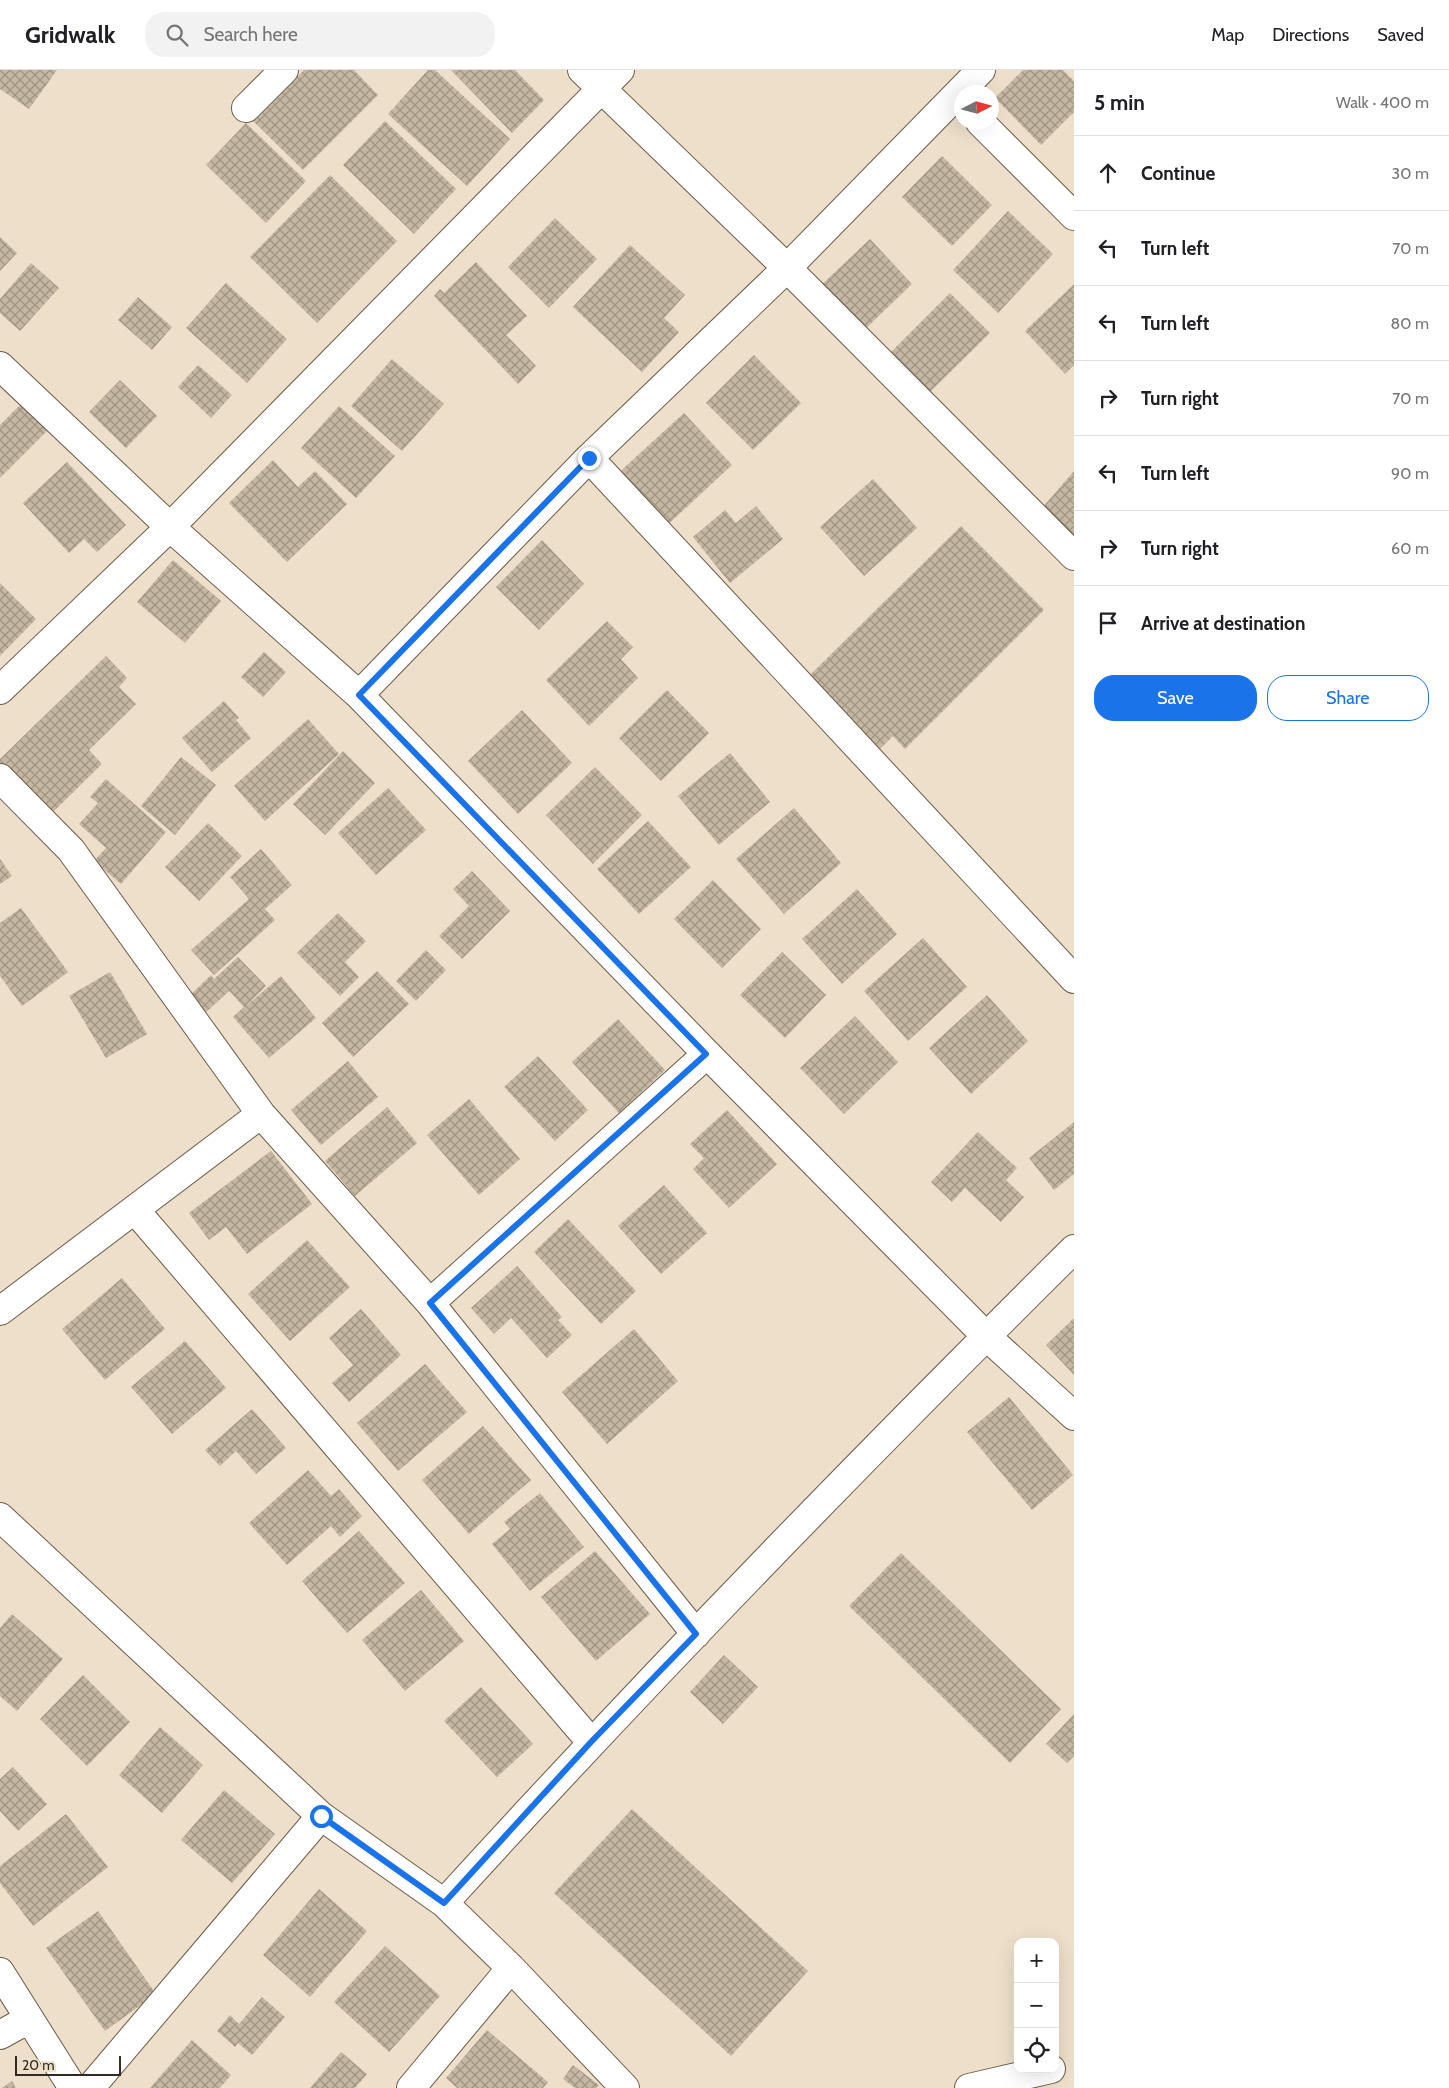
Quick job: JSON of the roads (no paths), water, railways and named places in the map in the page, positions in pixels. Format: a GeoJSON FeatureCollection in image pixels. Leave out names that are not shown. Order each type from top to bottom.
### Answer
{"type":"FeatureCollection","features":[{"type":"Feature","properties":{"kind":"street"},"geometry":{"type":"LineString","coordinates":[[246,108],[284,70]]}},
{"type":"Feature","properties":{"kind":"street"},"geometry":{"type":"LineString","coordinates":[[582,70],[611,80],[787,268],[1074,556]]}},
{"type":"Feature","properties":{"kind":"street"},"geometry":{"type":"LineString","coordinates":[[970,85],[982,70]]}},
{"type":"Feature","properties":{"kind":"street"},"geometry":{"type":"LineString","coordinates":[[0,690],[170,526],[611,80]]}},
{"type":"Feature","properties":{"kind":"street"},"geometry":{"type":"LineString","coordinates":[[359,695],[589,458],[954,105]]}},
{"type":"Feature","properties":{"kind":"street"},"geometry":{"type":"LineString","coordinates":[[988,130],[1074,216]]}},
{"type":"Feature","properties":{"kind":"street"},"geometry":{"type":"LineString","coordinates":[[0,366],[170,526],[359,695],[706,1054],[986,1336],[1074,1416]]}},
{"type":"Feature","properties":{"kind":"street"},"geometry":{"type":"LineString","coordinates":[[589,458],[1074,979]]}},
{"type":"Feature","properties":{"kind":"street"},"geometry":{"type":"LineString","coordinates":[[0,778],[71,850],[260,1114],[430,1303],[696,1634]]}},
{"type":"Feature","properties":{"kind":"street"},"geometry":{"type":"LineString","coordinates":[[430,1303],[706,1054]]}},
{"type":"Feature","properties":{"kind":"street"},"geometry":{"type":"LineString","coordinates":[[0,1311],[136,1210],[260,1114]]}},
{"type":"Feature","properties":{"kind":"street"},"geometry":{"type":"LineString","coordinates":[[136,1210],[591,1742]]}},
{"type":"Feature","properties":{"kind":"street"},"geometry":{"type":"LineString","coordinates":[[444,1903],[591,1742],[986,1336],[1074,1249]]}},
{"type":"Feature","properties":{"kind":"street"},"geometry":{"type":"LineString","coordinates":[[0,1517],[321,1816],[444,1903],[511,1968],[625,2088]]}},
{"type":"Feature","properties":{"kind":"street"},"geometry":{"type":"LineString","coordinates":[[90,2088],[321,1816]]}},
{"type":"Feature","properties":{"kind":"street"},"geometry":{"type":"LineString","coordinates":[[411,2088],[511,1968]]}},
{"type":"Feature","properties":{"kind":"street"},"geometry":{"type":"LineString","coordinates":[[0,1972],[73,2088]]}},
{"type":"Feature","properties":{"kind":"street"},"geometry":{"type":"LineString","coordinates":[[0,2035],[29,2020]]}},
{"type":"Feature","properties":{"kind":"street"},"geometry":{"type":"LineString","coordinates":[[1059,2067],[1074,2064]]}},
{"type":"Feature","properties":{"kind":"street"},"geometry":{"type":"LineString","coordinates":[[969,2088],[1034,2073]]}}]}
